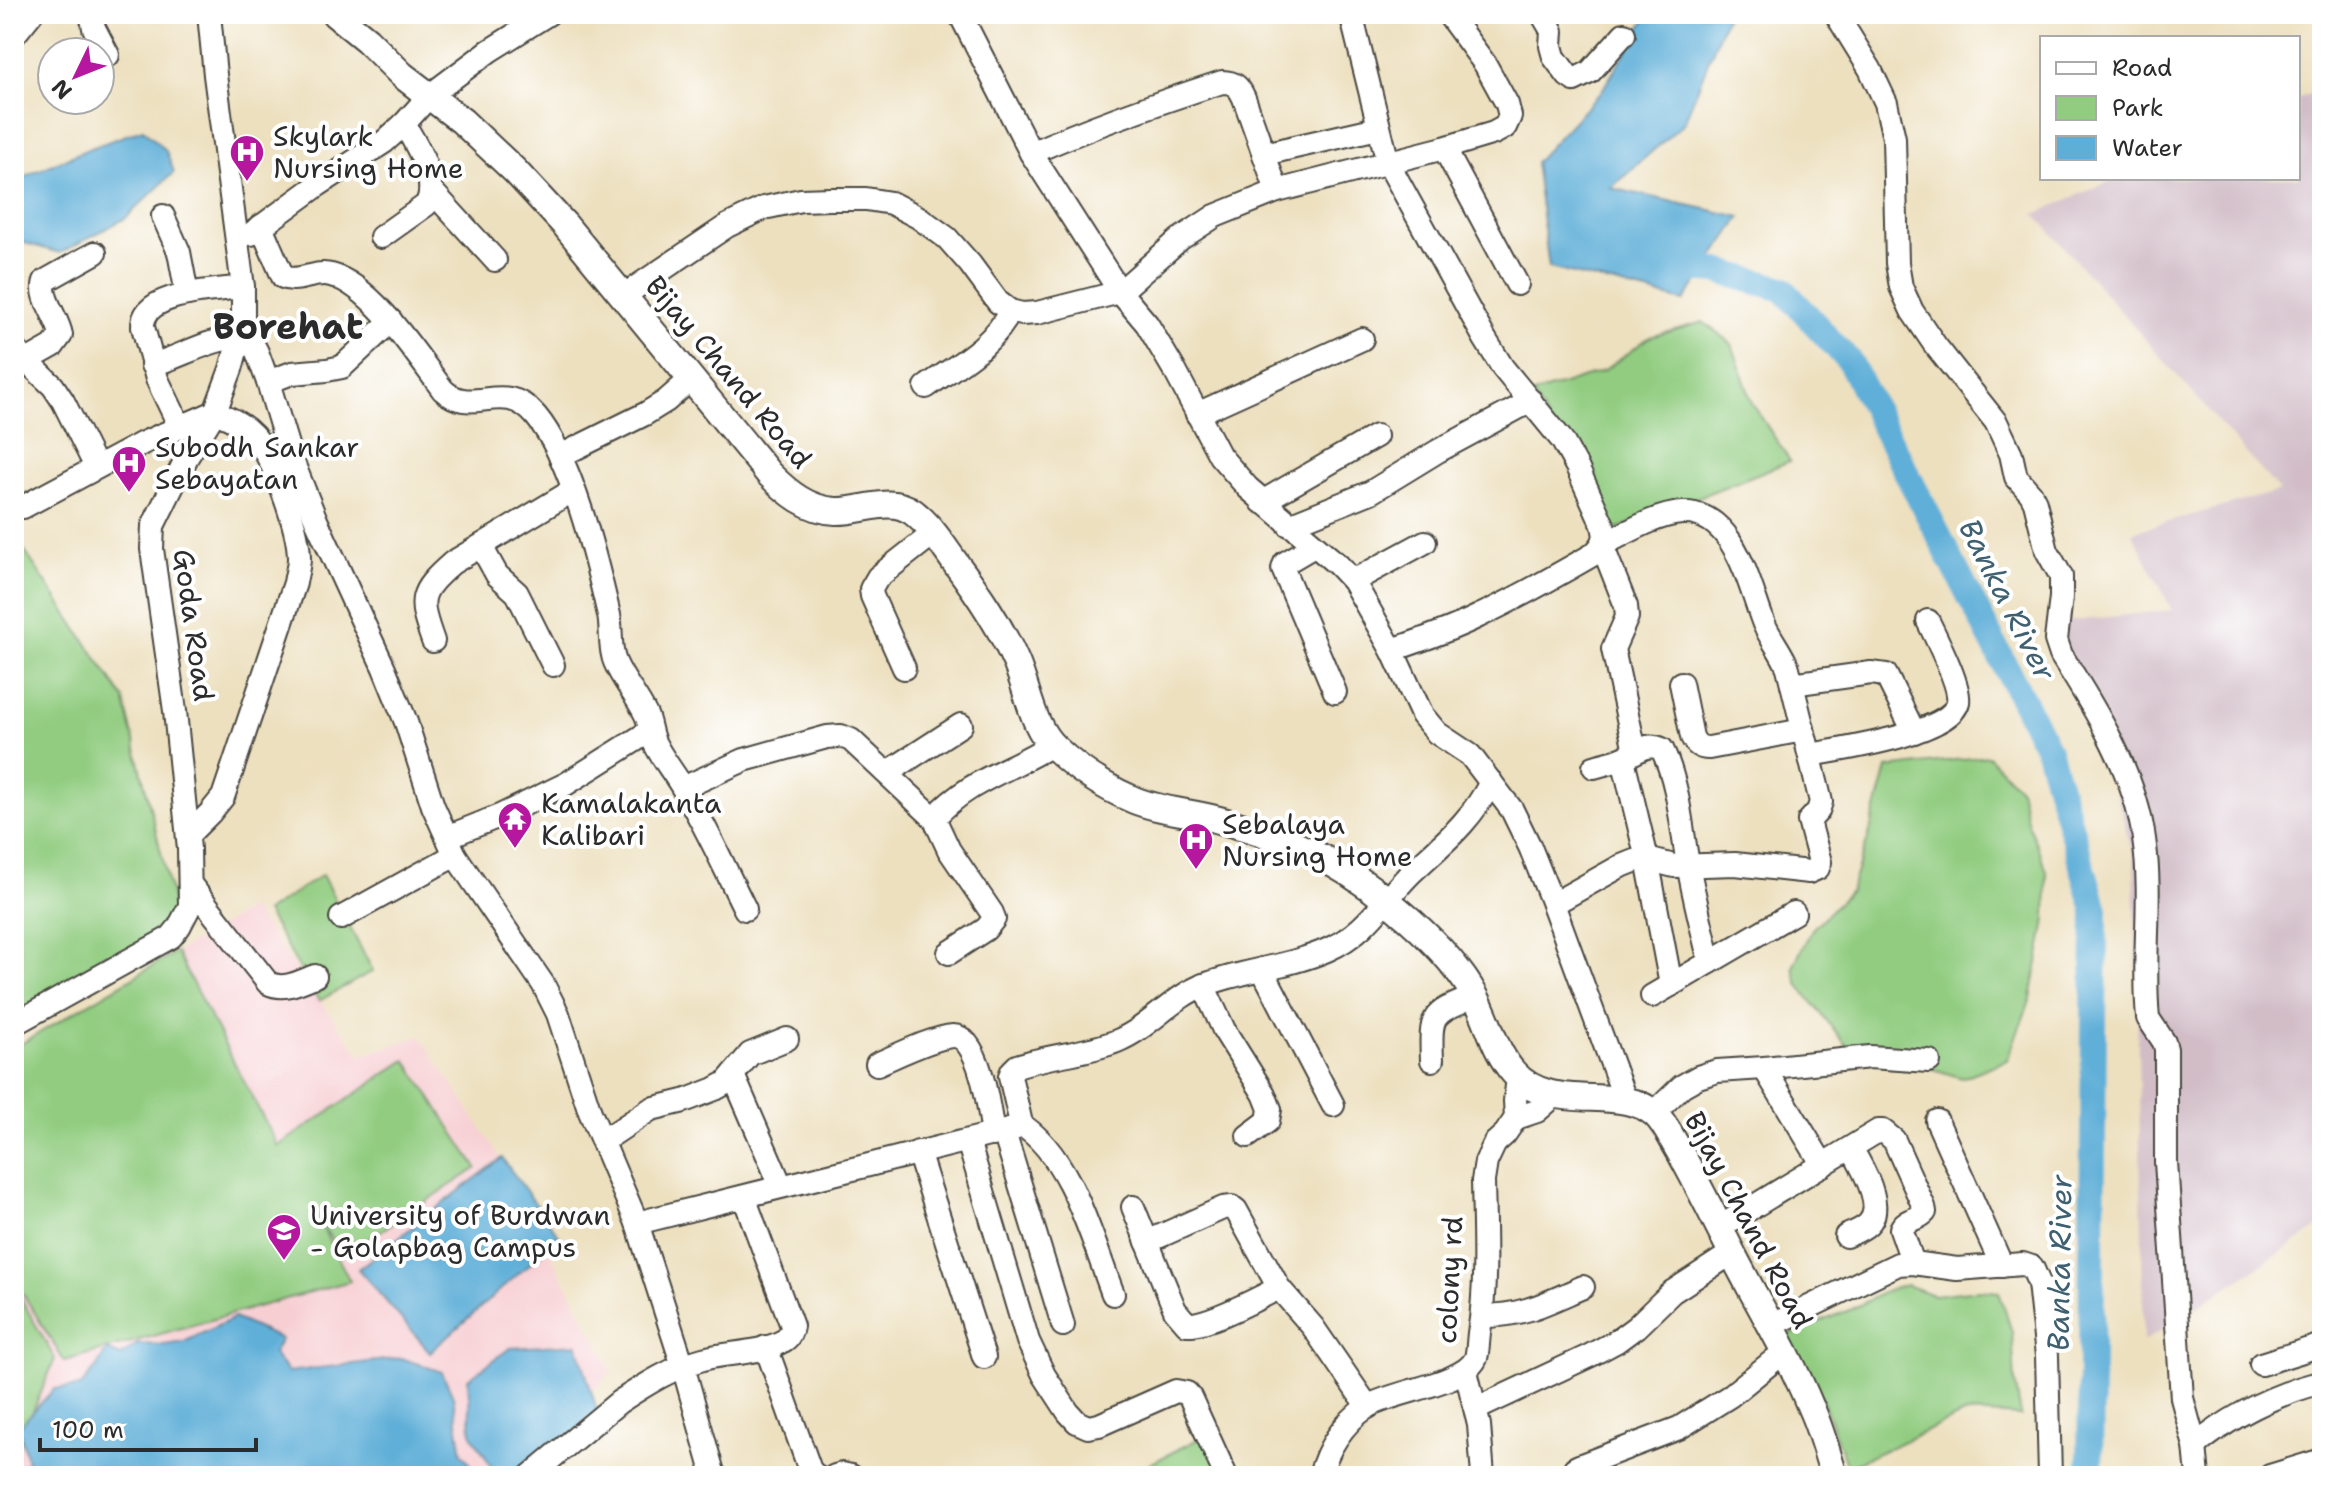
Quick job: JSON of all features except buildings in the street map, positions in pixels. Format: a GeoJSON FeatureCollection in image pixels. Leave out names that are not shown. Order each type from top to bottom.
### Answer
{"type":"FeatureCollection","features":[{"type":"Feature","properties":{"kind":"main road","name":"Bijay Chand Road"},"geometry":{"type":"LineString","coordinates":[[335,14],[462,121],[515,171],[565,225],[769,474],[789,493],[810,505],[836,511],[891,504],[911,510],[934,533],[990,610],[1017,665],[1038,724],[1051,745],[1113,790],[1136,801],[1217,819],[1283,840],[1331,863],[1386,900],[1442,952],[1475,996],[1499,1052],[1518,1078],[1554,1096],[1626,1102],[1654,1113],[1673,1140],[1772,1325],[1811,1407],[1834,1476]]}},
{"type":"Feature","properties":{"kind":"street"},"geometry":{"type":"LineString","coordinates":[[14,35],[31,14]]}},
{"type":"Feature","properties":{"kind":"street"},"geometry":{"type":"LineString","coordinates":[[91,14],[98,36]]}},
{"type":"Feature","properties":{"kind":"street","name":"Goda Road"},"geometry":{"type":"LineString","coordinates":[[14,1024],[171,937],[190,906],[188,835],[175,711],[152,549],[153,526],[187,457],[215,412],[242,331],[243,287],[209,14]]}},
{"type":"Feature","properties":{"kind":"street"},"geometry":{"type":"LineString","coordinates":[[238,242],[384,142],[429,96],[489,51],[548,14]]}},
{"type":"Feature","properties":{"kind":"street"},"geometry":{"type":"LineString","coordinates":[[960,14],[1031,153],[1120,292],[1147,324],[1220,456],[1262,502],[1353,581],[1392,650],[1422,715],[1437,733],[1470,755],[1512,810],[1553,904],[1626,1102]]}},
{"type":"Feature","properties":{"kind":"street"},"geometry":{"type":"LineString","coordinates":[[1351,14],[1388,163],[1503,368],[1562,440],[1603,525],[1605,536],[1594,554],[1481,616],[1392,650]]}},
{"type":"Feature","properties":{"kind":"street"},"geometry":{"type":"LineString","coordinates":[[623,296],[727,226],[764,208],[801,200],[866,199],[891,203],[918,217],[947,238],[998,302],[1010,311],[1037,313],[1120,292],[1180,239],[1215,216],[1277,191],[1444,148],[1505,127],[1510,116],[1498,85],[1448,14]]}},
{"type":"Feature","properties":{"kind":"street"},"geometry":{"type":"LineString","coordinates":[[1542,14],[1552,31],[1554,57],[1574,80],[1590,72],[1624,34]]}},
{"type":"Feature","properties":{"kind":"street"},"geometry":{"type":"LineString","coordinates":[[1836,14],[1870,69],[1886,103],[1894,138],[1897,263],[1901,287],[1912,311],[1935,345],[1996,422],[2011,454],[2016,477],[2035,502],[2047,551],[2061,576],[2056,640],[2061,655],[2134,792],[2144,840],[2148,1018],[2166,1049],[2166,1162],[2182,1398],[2195,1446],[2198,1476]]}},
{"type":"Feature","properties":{"kind":"street"},"geometry":{"type":"LineString","coordinates":[[1031,153],[1099,123],[1222,82],[1232,82],[1239,88],[1277,191]]}},
{"type":"Feature","properties":{"kind":"street"},"geometry":{"type":"LineString","coordinates":[[381,237],[426,205],[430,198],[431,190],[422,156],[404,124]]}},
{"type":"Feature","properties":{"kind":"street"},"geometry":{"type":"LineString","coordinates":[[1264,154],[1378,128]]}},
{"type":"Feature","properties":{"kind":"street"},"geometry":{"type":"LineString","coordinates":[[1444,148],[1517,284]]}},
{"type":"Feature","properties":{"kind":"street"},"geometry":{"type":"LineString","coordinates":[[431,190],[495,260]]}},
{"type":"Feature","properties":{"kind":"street"},"geometry":{"type":"LineString","coordinates":[[163,216],[179,252],[187,294]]}},
{"type":"Feature","properties":{"kind":"street"},"geometry":{"type":"LineString","coordinates":[[261,226],[283,277],[295,280],[328,273],[352,285],[391,321],[451,398],[459,401],[511,398],[524,404],[536,417],[560,456],[585,528],[606,604],[615,663],[645,713],[657,748],[683,788],[745,909]]}},
{"type":"Feature","properties":{"kind":"street"},"geometry":{"type":"LineString","coordinates":[[18,360],[53,346],[61,335],[42,285],[48,278],[95,253]]}},
{"type":"Feature","properties":{"kind":"street"},"geometry":{"type":"LineString","coordinates":[[180,427],[152,365],[142,319],[152,306],[168,300],[187,294],[243,287]]}},
{"type":"Feature","properties":{"kind":"street"},"geometry":{"type":"LineString","coordinates":[[926,387],[983,345],[1006,321],[1010,311]]}},
{"type":"Feature","properties":{"kind":"street"},"geometry":{"type":"LineString","coordinates":[[268,382],[292,373],[342,367],[391,321]]}},
{"type":"Feature","properties":{"kind":"street"},"geometry":{"type":"LineString","coordinates":[[152,365],[242,331],[257,352],[290,455],[384,668],[406,722],[433,806],[451,846],[543,984],[569,1043],[590,1112],[637,1223],[714,1476]]}},
{"type":"Feature","properties":{"kind":"street"},"geometry":{"type":"LineString","coordinates":[[1197,414],[1362,339]]}},
{"type":"Feature","properties":{"kind":"street"},"geometry":{"type":"LineString","coordinates":[[18,360],[53,386],[96,467]]}},
{"type":"Feature","properties":{"kind":"street"},"geometry":{"type":"LineString","coordinates":[[560,456],[645,414],[691,379]]}},
{"type":"Feature","properties":{"kind":"street"},"geometry":{"type":"LineString","coordinates":[[1289,525],[1371,492],[1438,451],[1531,401]]}},
{"type":"Feature","properties":{"kind":"street"},"geometry":{"type":"LineString","coordinates":[[19,506],[143,443],[215,412],[241,424],[255,436],[268,455],[297,540],[299,561],[295,583],[223,797],[188,835]]}},
{"type":"Feature","properties":{"kind":"street"},"geometry":{"type":"LineString","coordinates":[[1262,502],[1376,436]]}},
{"type":"Feature","properties":{"kind":"street"},"geometry":{"type":"LineString","coordinates":[[433,641],[422,600],[427,588],[452,563],[572,491]]}},
{"type":"Feature","properties":{"kind":"street"},"geometry":{"type":"LineString","coordinates":[[1553,904],[1634,861],[1647,859],[1674,866],[1735,864],[1809,872],[1818,868],[1820,862],[1809,821],[1821,802],[1792,684],[1782,653],[1765,625],[1733,546],[1718,526],[1703,516],[1686,513],[1666,515],[1602,545]]}},
{"type":"Feature","properties":{"kind":"street"},"geometry":{"type":"LineString","coordinates":[[904,668],[871,589],[878,577],[934,533]]}},
{"type":"Feature","properties":{"kind":"street"},"geometry":{"type":"LineString","coordinates":[[1353,581],[1425,542]]}},
{"type":"Feature","properties":{"kind":"street"},"geometry":{"type":"LineString","coordinates":[[1602,545],[1626,606],[1627,617],[1613,649],[1647,859],[1661,990],[1794,913]]}},
{"type":"Feature","properties":{"kind":"street"},"geometry":{"type":"LineString","coordinates":[[481,546],[497,575],[517,593],[553,665]]}},
{"type":"Feature","properties":{"kind":"street"},"geometry":{"type":"LineString","coordinates":[[1314,546],[1291,558],[1283,569],[1335,692]]}},
{"type":"Feature","properties":{"kind":"street"},"geometry":{"type":"LineString","coordinates":[[1810,755],[1860,747],[1914,732],[1944,719],[1954,711],[1959,700],[1956,685],[1928,621]]}},
{"type":"Feature","properties":{"kind":"street"},"geometry":{"type":"LineString","coordinates":[[1792,684],[1871,673],[1886,675],[1914,732]]}},
{"type":"Feature","properties":{"kind":"street"},"geometry":{"type":"LineString","coordinates":[[1681,683],[1692,737],[1701,748],[1803,730]]}},
{"type":"Feature","properties":{"kind":"street"},"geometry":{"type":"LineString","coordinates":[[887,773],[961,725]]}},
{"type":"Feature","properties":{"kind":"street"},"geometry":{"type":"LineString","coordinates":[[341,918],[502,815],[566,784],[650,731]]}},
{"type":"Feature","properties":{"kind":"street"},"geometry":{"type":"LineString","coordinates":[[683,788],[744,760],[827,737],[841,736],[851,740],[934,818],[949,850],[992,913],[994,919],[986,929],[949,953]]}},
{"type":"Feature","properties":{"kind":"street"},"geometry":{"type":"LineString","coordinates":[[934,818],[966,789],[1051,745]]}},
{"type":"Feature","properties":{"kind":"street"},"geometry":{"type":"LineString","coordinates":[[1594,767],[1654,745],[1662,749],[1678,803],[1688,866],[1710,962]]}},
{"type":"Feature","properties":{"kind":"street"},"geometry":{"type":"LineString","coordinates":[[1006,1130],[1010,1076],[1017,1066],[1119,1040],[1203,985],[1323,952],[1344,942],[1371,919],[1411,873],[1455,834],[1471,816],[1491,782]]}},
{"type":"Feature","properties":{"kind":"street"},"geometry":{"type":"LineString","coordinates":[[190,884],[268,983],[285,987],[315,976]]}},
{"type":"Feature","properties":{"kind":"street"},"geometry":{"type":"LineString","coordinates":[[1262,969],[1333,1105]]}},
{"type":"Feature","properties":{"kind":"street"},"geometry":{"type":"LineString","coordinates":[[1203,985],[1224,1030],[1270,1109],[1268,1121],[1248,1136]]}},
{"type":"Feature","properties":{"kind":"street"},"geometry":{"type":"LineString","coordinates":[[1432,1060],[1433,1020],[1444,1009],[1475,996]]}},
{"type":"Feature","properties":{"kind":"street"},"geometry":{"type":"LineString","coordinates":[[877,1064],[953,1036],[962,1037],[969,1044],[986,1090],[1006,1130],[1063,1325]]}},
{"type":"Feature","properties":{"kind":"street"},"geometry":{"type":"LineString","coordinates":[[603,1141],[651,1109],[697,1097],[726,1083],[750,1054],[787,1039]]}},
{"type":"Feature","properties":{"kind":"street"},"geometry":{"type":"LineString","coordinates":[[1654,1113],[1682,1086],[1717,1071],[1870,1057],[1929,1061]]}},
{"type":"Feature","properties":{"kind":"street"},"geometry":{"type":"LineString","coordinates":[[1764,1068],[1823,1165]]}},
{"type":"Feature","properties":{"kind":"street"},"geometry":{"type":"LineString","coordinates":[[733,1075],[781,1186]]}},
{"type":"Feature","properties":{"kind":"street"},"geometry":{"type":"LineString","coordinates":[[1518,1078],[1516,1118],[1537,1111],[1554,1096]]}},
{"type":"Feature","properties":{"kind":"street","name":"colony rd"},"geometry":{"type":"LineString","coordinates":[[1320,1476],[1325,1455],[1341,1431],[1368,1407],[1448,1380],[1466,1371],[1476,1358],[1482,1316],[1483,1181],[1486,1162],[1495,1143],[1516,1118]]}},
{"type":"Feature","properties":{"kind":"street"},"geometry":{"type":"LineString","coordinates":[[1937,1121],[2002,1266]]}},
{"type":"Feature","properties":{"kind":"street"},"geometry":{"type":"LineString","coordinates":[[637,1223],[1006,1130],[1031,1130],[1066,1178],[1113,1294]]}},
{"type":"Feature","properties":{"kind":"street"},"geometry":{"type":"LineString","coordinates":[[1720,1227],[1878,1131],[1883,1131],[1894,1140],[1924,1207],[1922,1216],[1905,1222],[1901,1229],[1913,1263]]}},
{"type":"Feature","properties":{"kind":"street"},"geometry":{"type":"LineString","coordinates":[[968,1141],[1028,1341],[1044,1375],[1068,1412],[1077,1422],[1088,1427],[1099,1425],[1182,1391],[1190,1397],[1226,1476]]}},
{"type":"Feature","properties":{"kind":"street"},"geometry":{"type":"LineString","coordinates":[[1846,1236],[1868,1224],[1873,1218],[1874,1205],[1864,1171],[1851,1148]]}},
{"type":"Feature","properties":{"kind":"street"},"geometry":{"type":"LineString","coordinates":[[918,1152],[984,1357]]}},
{"type":"Feature","properties":{"kind":"street"},"geometry":{"type":"LineString","coordinates":[[530,1476],[619,1402],[683,1366],[766,1347],[784,1341],[790,1335],[792,1326],[744,1197]]}},
{"type":"Feature","properties":{"kind":"street"},"geometry":{"type":"LineString","coordinates":[[1133,1207],[1175,1310],[1187,1324],[1195,1325],[1279,1288]]}},
{"type":"Feature","properties":{"kind":"street"},"geometry":{"type":"LineString","coordinates":[[1147,1242],[1223,1208],[1232,1207],[1241,1216],[1279,1288],[1313,1327],[1368,1407]]}},
{"type":"Feature","properties":{"kind":"street"},"geometry":{"type":"LineString","coordinates":[[1476,1409],[1617,1341],[1672,1292],[1732,1253]]}},
{"type":"Feature","properties":{"kind":"street"},"geometry":{"type":"LineString","coordinates":[[1772,1325],[1898,1264],[1957,1269],[2023,1264],[2032,1267],[2039,1283],[2047,1356],[2050,1476]]}},
{"type":"Feature","properties":{"kind":"street"},"geometry":{"type":"LineString","coordinates":[[1482,1316],[1507,1316],[1528,1311],[1583,1287]]}},
{"type":"Feature","properties":{"kind":"street"},"geometry":{"type":"LineString","coordinates":[[2261,1364],[2322,1345]]}},
{"type":"Feature","properties":{"kind":"street"},"geometry":{"type":"LineString","coordinates":[[766,1347],[810,1470],[816,1476]]}},
{"type":"Feature","properties":{"kind":"street"},"geometry":{"type":"LineString","coordinates":[[1572,1476],[1579,1466],[1679,1428],[1730,1396],[1784,1352]]}},
{"type":"Feature","properties":{"kind":"street"},"geometry":{"type":"LineString","coordinates":[[1466,1371],[1476,1409],[1483,1476]]}},
{"type":"Feature","properties":{"kind":"street"},"geometry":{"type":"LineString","coordinates":[[2195,1446],[2247,1410],[2322,1382]]}},
{"type":"Feature","properties":{"kind":"street"},"geometry":{"type":"LineString","coordinates":[[2270,1476],[2321,1463]]}},
{"type":"Feature","properties":{"kind":"street"},"geometry":{"type":"LineString","coordinates":[[835,1476],[851,1476]]}},
{"type":"Feature","properties":{"kind":"shaded area"},"geometry":{"type":"Polygon","coordinates":[[[2322,88],[2322,1225],[2144,1342],[2134,859],[2088,690],[2045,624],[2172,610],[2132,532],[2279,491],[2035,214],[2112,180],[2300,180],[2300,98],[2322,88]]]}},
{"type":"Feature","properties":{"kind":"shaded area","name":"University of Burdwan - Golapbag Campus"},"geometry":{"type":"Polygon","coordinates":[[[251,908],[361,1056],[420,1036],[498,1154],[612,1371],[507,1476],[14,1476],[14,1050],[251,908]]]}},
{"type":"Feature","properties":{"kind":"green space"},"geometry":{"type":"Polygon","coordinates":[[[1703,322],[1732,344],[1752,403],[1790,461],[1610,532],[1533,394],[1603,371],[1650,337],[1703,322]]]}},
{"type":"Feature","properties":{"kind":"green space"},"geometry":{"type":"Polygon","coordinates":[[[14,535],[124,699],[179,927],[14,1024],[14,535]]]}},
{"type":"Feature","properties":{"kind":"green space"},"geometry":{"type":"Polygon","coordinates":[[[1988,756],[2020,789],[2028,824],[2047,871],[2046,920],[2031,998],[2007,1060],[1962,1078],[1920,1065],[1851,1051],[1798,984],[1793,967],[1812,929],[1850,891],[1887,768],[1988,756]]]}},
{"type":"Feature","properties":{"kind":"green space"},"geometry":{"type":"Polygon","coordinates":[[[322,875],[373,971],[319,1001],[266,912],[322,875]]]}},
{"type":"Feature","properties":{"kind":"green space"},"geometry":{"type":"Polygon","coordinates":[[[176,952],[278,1146],[406,1060],[477,1168],[344,1255],[321,1225],[350,1281],[64,1361],[14,1279],[14,1048],[176,952]]]}},
{"type":"Feature","properties":{"kind":"green space"},"geometry":{"type":"Polygon","coordinates":[[[1906,1285],[1933,1295],[1979,1290],[1999,1292],[2012,1332],[2021,1416],[1966,1413],[1847,1467],[1824,1404],[1785,1336],[1906,1285]]]}},
{"type":"Feature","properties":{"kind":"green space"},"geometry":{"type":"Polygon","coordinates":[[[14,1286],[55,1359],[14,1456],[14,1286]]]}},
{"type":"Feature","properties":{"kind":"green space"},"geometry":{"type":"Polygon","coordinates":[[[1215,1430],[1232,1476],[1127,1476],[1215,1430]]]}},
{"type":"Feature","properties":{"kind":"water"},"geometry":{"type":"Polygon","coordinates":[[[1649,14],[1727,14],[1684,123],[1611,188],[1741,217],[1684,301],[1549,268],[1535,162],[1601,92],[1649,14]]]}},
{"type":"Feature","properties":{"kind":"water"},"geometry":{"type":"Polygon","coordinates":[[[143,129],[166,151],[174,172],[126,218],[60,253],[14,240],[14,181],[143,129]]]}},
{"type":"Feature","properties":{"kind":"water"},"geometry":{"type":"Polygon","coordinates":[[[502,1158],[560,1237],[430,1352],[358,1269],[502,1158]]]}},
{"type":"Feature","properties":{"kind":"water"},"geometry":{"type":"Polygon","coordinates":[[[234,1318],[281,1339],[273,1354],[288,1372],[401,1358],[442,1372],[453,1396],[462,1453],[480,1476],[14,1476],[27,1461],[19,1427],[54,1389],[80,1387],[107,1350],[121,1356],[137,1344],[184,1342],[234,1318]]]}},
{"type":"Feature","properties":{"kind":"water"},"geometry":{"type":"Polygon","coordinates":[[[577,1344],[599,1417],[525,1476],[496,1474],[471,1433],[468,1379],[510,1348],[577,1344]]]}},
{"type":"Feature","properties":{"kind":"waterway","name":"Banka River"},"geometry":{"type":"LineString","coordinates":[[1673,268],[1718,271],[1783,289],[1850,362],[2048,750],[2095,910],[2090,1476]]}},
{"type":"Feature","properties":{"kind":"place","name":"Skylark Nursing Home"},"geometry":{"type":"Point","coordinates":[247,183]}},
{"type":"Feature","properties":{"kind":"place","name":"Subodh Sankar Sebayatan"},"geometry":{"type":"Point","coordinates":[129,494]}},
{"type":"Feature","properties":{"kind":"place","name":"Kamalakanta Kalibari"},"geometry":{"type":"Point","coordinates":[515,850]}},
{"type":"Feature","properties":{"kind":"place","name":"Sebalaya Nursing Home"},"geometry":{"type":"Point","coordinates":[1196,871]}},
{"type":"Feature","properties":{"kind":"place","name":"University of Burdwan - Golapbag Campus"},"geometry":{"type":"Point","coordinates":[284,1262]}},
{"type":"Feature","properties":{"kind":"district","name":"Borehat"},"geometry":{"type":"Point","coordinates":[288,326]}}]}
